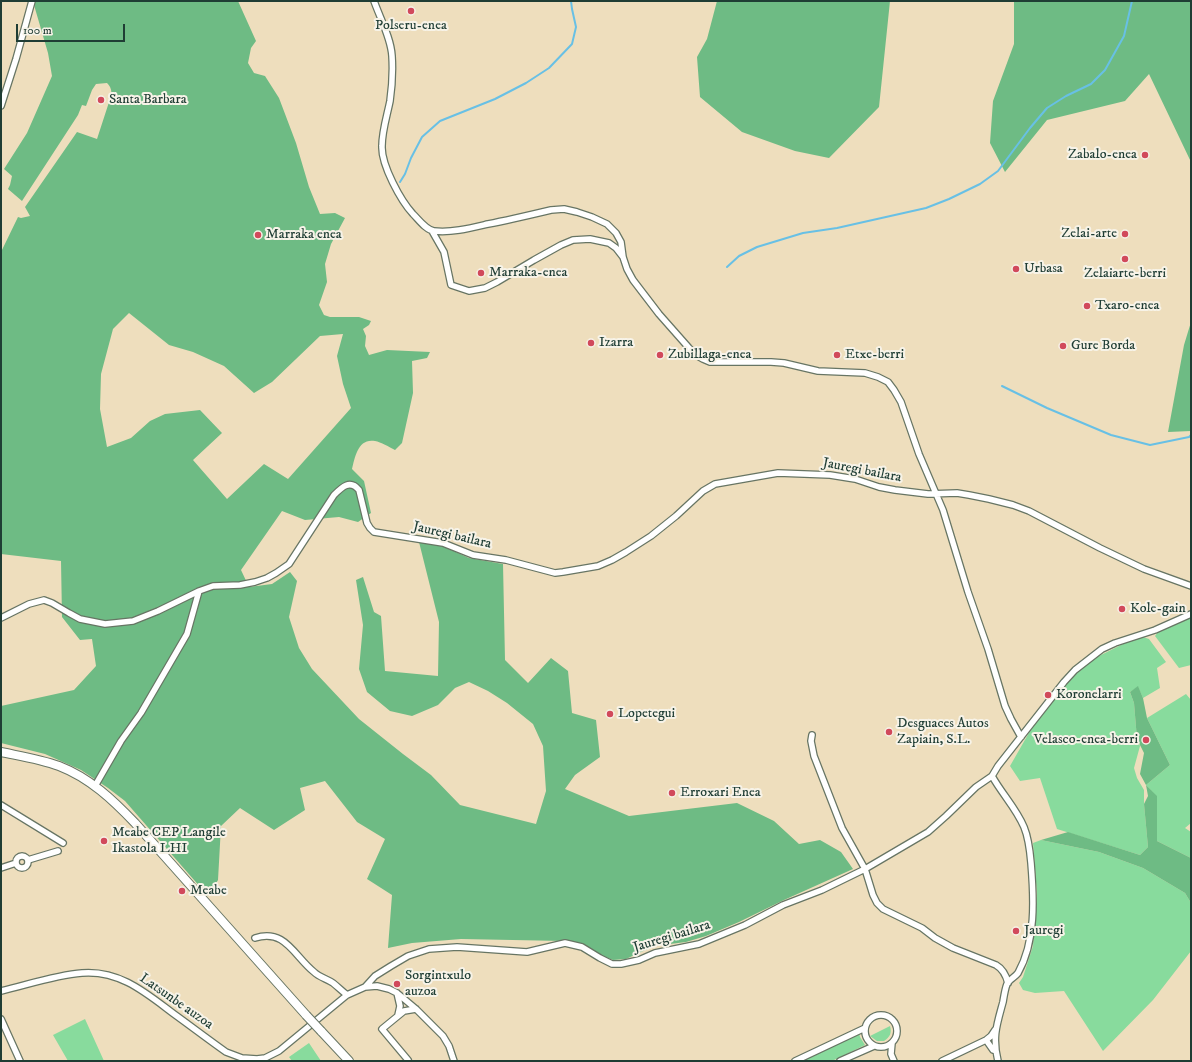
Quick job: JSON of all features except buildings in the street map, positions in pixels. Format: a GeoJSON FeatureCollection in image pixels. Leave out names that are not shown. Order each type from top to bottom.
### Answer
{"type":"FeatureCollection","features":[{"type":"Feature","properties":{"kind":"main road"},"geometry":{"type":"LineString","coordinates":[[1,752],[57,765],[95,786],[114,801],[320,1031],[349,1061]]}},
{"type":"Feature","properties":{"kind":"street"},"geometry":{"type":"LineString","coordinates":[[1,106],[32,1]]}},
{"type":"Feature","properties":{"kind":"street"},"geometry":{"type":"LineString","coordinates":[[374,1],[390,41],[392,54],[390,100],[384,126],[382,148],[384,158],[393,183],[401,199],[412,213],[432,231],[444,252],[451,285],[469,291],[485,288],[561,245],[573,240],[590,239],[609,243],[616,248],[623,257],[633,280],[659,314],[689,348],[703,359],[710,362],[784,363],[818,371],[865,373],[888,382],[901,402],[919,454],[949,527],[968,592],[988,649],[1005,706],[1021,737]]}},
{"type":"Feature","properties":{"kind":"street"},"geometry":{"type":"LineString","coordinates":[[432,231],[445,232],[470,228],[551,210],[564,209],[592,216],[607,224],[616,233],[621,242],[623,257]]}},
{"type":"Feature","properties":{"kind":"street","name":"Jauregi bailara"},"geometry":{"type":"LineString","coordinates":[[1,618],[29,604],[44,600],[80,619],[105,624],[133,621],[213,586],[240,585],[267,578],[289,564],[334,495],[344,486],[351,484],[356,486],[359,490],[367,523],[374,532],[443,543],[474,555],[506,560],[555,573],[598,566],[619,556],[651,536],[676,516],[703,491],[715,484],[778,474],[830,475],[855,479],[879,487],[895,490],[928,494],[970,495],[1029,511],[1144,569],[1191,586]]}},
{"type":"Feature","properties":{"kind":"street"},"geometry":{"type":"LineString","coordinates":[[95,786],[141,713],[187,634],[200,591]]}},
{"type":"Feature","properties":{"kind":"street","name":"Jauregi bailara"},"geometry":{"type":"LineString","coordinates":[[364,987],[375,976],[391,966],[408,956],[428,949],[457,947],[527,952],[565,943],[582,947],[612,964],[621,964],[640,960],[655,953],[699,944],[745,925],[783,905],[822,890],[865,869],[928,832],[976,787],[992,776],[998,766],[1075,670],[1092,656],[1115,643],[1155,630],[1191,614]]}},
{"type":"Feature","properties":{"kind":"street"},"geometry":{"type":"LineString","coordinates":[[812,735],[811,741],[814,756],[822,777],[842,828],[865,869],[877,903],[882,909],[922,928],[935,938],[953,948],[1001,968],[1008,983]]}},
{"type":"Feature","properties":{"kind":"street"},"geometry":{"type":"LineString","coordinates":[[992,776],[1020,817],[1027,834],[1033,884],[1033,912],[1028,944],[1017,974],[1008,983],[995,1030],[995,1045],[998,1061]]}},
{"type":"Feature","properties":{"kind":"street"},"geometry":{"type":"LineString","coordinates":[[1,805],[62,843]]}},
{"type":"Feature","properties":{"kind":"street"},"geometry":{"type":"LineString","coordinates":[[28,860],[58,851]]}},
{"type":"Feature","properties":{"kind":"street"},"geometry":{"type":"LineString","coordinates":[[16,863],[16,859],[19,856],[25,857],[28,860]]}},
{"type":"Feature","properties":{"kind":"street"},"geometry":{"type":"LineString","coordinates":[[16,863],[18,867],[23,868],[28,865],[28,860]]}},
{"type":"Feature","properties":{"kind":"street"},"geometry":{"type":"LineString","coordinates":[[1,868],[16,863]]}},
{"type":"Feature","properties":{"kind":"street"},"geometry":{"type":"LineString","coordinates":[[255,938],[263,935],[281,939],[314,973],[332,983],[347,995]]}},
{"type":"Feature","properties":{"kind":"street","name":"Latsunbe auzoa"},"geometry":{"type":"LineString","coordinates":[[1,991],[82,973],[99,973],[119,978],[139,988],[226,1052],[242,1058],[257,1059],[265,1058],[280,1051],[347,995],[364,987]]}},
{"type":"Feature","properties":{"kind":"street"},"geometry":{"type":"LineString","coordinates":[[364,987],[377,986],[390,989],[398,993],[443,1036],[449,1046],[454,1061]]}},
{"type":"Feature","properties":{"kind":"street"},"geometry":{"type":"LineString","coordinates":[[398,993],[400,1006],[398,1016]]}},
{"type":"Feature","properties":{"kind":"street"},"geometry":{"type":"LineString","coordinates":[[408,1060],[382,1029],[404,1011],[416,1009]]}},
{"type":"Feature","properties":{"kind":"street"},"geometry":{"type":"LineString","coordinates":[[881,1015],[892,1019],[896,1025],[897,1031],[896,1037],[892,1043],[889,1046],[882,1047],[874,1046],[869,1043],[866,1038],[865,1028],[870,1019],[881,1015]]}},
{"type":"Feature","properties":{"kind":"street"},"geometry":{"type":"LineString","coordinates":[[1,1019],[20,1061]]}},
{"type":"Feature","properties":{"kind":"street"},"geometry":{"type":"LineString","coordinates":[[795,1061],[865,1028]]}},
{"type":"Feature","properties":{"kind":"street"},"geometry":{"type":"LineString","coordinates":[[942,1061],[988,1039],[995,1030]]}},
{"type":"Feature","properties":{"kind":"street"},"geometry":{"type":"LineString","coordinates":[[988,1039],[995,1045]]}},
{"type":"Feature","properties":{"kind":"street"},"geometry":{"type":"LineString","coordinates":[[988,1039],[993,1050],[997,1051]]}},
{"type":"Feature","properties":{"kind":"street"},"geometry":{"type":"LineString","coordinates":[[892,1043],[891,1054],[894,1061]]}},
{"type":"Feature","properties":{"kind":"street"},"geometry":{"type":"LineString","coordinates":[[840,1061],[874,1046]]}},
{"type":"Feature","properties":{"kind":"street"},"geometry":{"type":"LineString","coordinates":[[882,1047],[891,1054]]}},
{"type":"Feature","properties":{"kind":"green space"},"geometry":{"type":"Polygon","coordinates":[[[35,1],[238,1],[256,41],[251,48],[248,63],[254,73],[265,76],[279,98],[296,143],[309,187],[320,214],[335,213],[345,218],[331,244],[325,264],[327,282],[319,305],[324,315],[330,317],[359,317],[371,321],[369,325],[363,329],[366,336],[365,346],[369,355],[387,350],[430,352],[427,358],[412,361],[413,393],[402,443],[395,450],[380,442],[369,441],[361,445],[356,454],[352,469],[364,481],[371,513],[358,522],[339,517],[305,520],[282,511],[241,570],[249,587],[272,584],[290,572],[297,581],[289,617],[299,648],[312,669],[359,719],[431,775],[460,805],[536,824],[546,791],[543,746],[533,724],[507,703],[488,691],[469,682],[455,688],[438,705],[412,716],[390,711],[367,692],[359,669],[363,625],[356,580],[363,577],[374,612],[381,616],[385,671],[438,676],[439,622],[419,542],[436,543],[469,558],[503,564],[505,660],[528,683],[551,658],[568,671],[572,713],[596,720],[600,757],[575,775],[565,789],[629,816],[737,803],[774,821],[799,844],[820,840],[841,852],[853,869],[706,936],[686,942],[654,946],[626,959],[613,960],[564,941],[461,939],[412,943],[388,948],[392,895],[367,879],[385,839],[357,822],[325,781],[300,788],[305,810],[274,830],[240,808],[221,826],[218,880],[208,896],[125,801],[108,788],[81,770],[45,754],[1,743],[1,706],[74,690],[96,666],[92,639],[80,640],[62,617],[61,561],[1,554],[1,252],[18,217],[21,218],[30,216],[25,207],[77,132],[97,139],[111,94],[107,83],[96,84],[86,106],[82,105],[78,115],[22,201],[8,189],[12,176],[4,169],[27,133],[52,76],[48,53],[34,5],[35,1]],[[129,313],[113,329],[101,374],[100,409],[107,447],[131,438],[150,421],[165,414],[200,410],[222,433],[193,460],[227,499],[264,464],[288,479],[351,408],[343,384],[337,356],[343,334],[320,336],[272,382],[254,393],[224,366],[193,352],[169,345],[129,313]]]}},
{"type":"Feature","properties":{"kind":"green space"},"geometry":{"type":"Polygon","coordinates":[[[717,1],[890,1],[879,107],[829,158],[795,151],[742,132],[700,97],[697,57],[707,39],[717,1]]]}},
{"type":"Feature","properties":{"kind":"green space"},"geometry":{"type":"Polygon","coordinates":[[[1014,1],[1191,1],[1191,162],[1149,74],[1125,101],[1047,120],[1005,172],[990,143],[993,101],[1014,44],[1014,1]]]}},
{"type":"Feature","properties":{"kind":"green space"},"geometry":{"type":"Polygon","coordinates":[[[1191,322],[1191,431],[1168,432],[1184,345],[1191,322]]]}},
{"type":"Feature","properties":{"kind":"green space"},"geometry":{"type":"Polygon","coordinates":[[[1191,617],[1191,665],[1179,668],[1155,636],[1158,632],[1191,617]]]}},
{"type":"Feature","properties":{"kind":"green space"},"geometry":{"type":"Polygon","coordinates":[[[1143,637],[1149,639],[1166,662],[1157,668],[1160,688],[1143,698],[1138,687],[1130,692],[1134,703],[1137,739],[1140,746],[1134,768],[1137,778],[1144,790],[1148,847],[1140,855],[1057,829],[1040,778],[1020,781],[1010,766],[1030,731],[1080,669],[1099,656],[1125,643],[1143,637]]]}},
{"type":"Feature","properties":{"kind":"green space"},"geometry":{"type":"Polygon","coordinates":[[[1138,686],[1143,698],[1147,718],[1170,765],[1146,785],[1140,774],[1144,753],[1137,739],[1134,703],[1130,692],[1138,686]]]}},
{"type":"Feature","properties":{"kind":"green space"},"geometry":{"type":"Polygon","coordinates":[[[1186,694],[1191,700],[1191,823],[1185,828],[1191,832],[1191,858],[1157,841],[1157,797],[1146,785],[1170,765],[1147,718],[1186,694]]]}},
{"type":"Feature","properties":{"kind":"green space"},"geometry":{"type":"Polygon","coordinates":[[[1146,785],[1157,796],[1157,841],[1191,858],[1191,903],[1185,893],[1143,868],[1099,852],[1041,840],[1068,832],[1140,855],[1148,847],[1144,804],[1148,796],[1146,785]]]}},
{"type":"Feature","properties":{"kind":"green space"},"geometry":{"type":"Polygon","coordinates":[[[1041,840],[1099,852],[1143,868],[1185,893],[1191,903],[1191,951],[1153,1000],[1103,1051],[1064,991],[1035,993],[1023,990],[1019,983],[1023,977],[1033,946],[1037,894],[1033,843],[1041,840]]]}},
{"type":"Feature","properties":{"kind":"green space"},"geometry":{"type":"Polygon","coordinates":[[[85,1019],[104,1061],[68,1061],[53,1035],[85,1019]]]}},
{"type":"Feature","properties":{"kind":"green space"},"geometry":{"type":"Polygon","coordinates":[[[890,1026],[890,1035],[884,1041],[877,1041],[870,1036],[890,1026]]]}},
{"type":"Feature","properties":{"kind":"green space"},"geometry":{"type":"Polygon","coordinates":[[[859,1032],[865,1045],[832,1061],[800,1061],[859,1032]]]}},
{"type":"Feature","properties":{"kind":"green space"},"geometry":{"type":"Polygon","coordinates":[[[309,1043],[321,1061],[292,1061],[289,1057],[309,1043]]]}},
{"type":"Feature","properties":{"kind":"waterway"},"geometry":{"type":"LineString","coordinates":[[400,182],[422,137],[440,121],[495,99],[526,83],[549,68],[572,44],[576,27],[571,1]]}},
{"type":"Feature","properties":{"kind":"waterway"},"geometry":{"type":"LineString","coordinates":[[727,267],[739,256],[757,247],[803,233],[837,228],[926,208],[980,184],[998,171],[1047,108],[1066,96],[1091,84],[1105,70],[1124,36],[1132,1]]}},
{"type":"Feature","properties":{"kind":"waterway"},"geometry":{"type":"LineString","coordinates":[[1002,386],[1047,408],[1111,435],[1150,445],[1189,437],[1191,435]]}},
{"type":"Feature","properties":{"kind":"place","name":"Polseru-enea"},"geometry":{"type":"Point","coordinates":[411,11]}},
{"type":"Feature","properties":{"kind":"place","name":"Santa Barbara"},"geometry":{"type":"Point","coordinates":[101,100]}},
{"type":"Feature","properties":{"kind":"place","name":"Zabalo-enea"},"geometry":{"type":"Point","coordinates":[1145,155]}},
{"type":"Feature","properties":{"kind":"place","name":"Zelai-arte"},"geometry":{"type":"Point","coordinates":[1125,234]}},
{"type":"Feature","properties":{"kind":"place","name":"Marraka enea"},"geometry":{"type":"Point","coordinates":[258,235]}},
{"type":"Feature","properties":{"kind":"place","name":"Zelaiarte-berri"},"geometry":{"type":"Point","coordinates":[1125,259]}},
{"type":"Feature","properties":{"kind":"place","name":"Urbasa"},"geometry":{"type":"Point","coordinates":[1016,269]}},
{"type":"Feature","properties":{"kind":"place","name":"Marraka-enea"},"geometry":{"type":"Point","coordinates":[481,273]}},
{"type":"Feature","properties":{"kind":"place","name":"Txaro-enea"},"geometry":{"type":"Point","coordinates":[1087,306]}},
{"type":"Feature","properties":{"kind":"place","name":"Izarra"},"geometry":{"type":"Point","coordinates":[591,343]}},
{"type":"Feature","properties":{"kind":"place","name":"Gure Borda"},"geometry":{"type":"Point","coordinates":[1063,346]}},
{"type":"Feature","properties":{"kind":"place","name":"Zubillaga-enea"},"geometry":{"type":"Point","coordinates":[660,355]}},
{"type":"Feature","properties":{"kind":"place","name":"Etxe-berri"},"geometry":{"type":"Point","coordinates":[837,355]}},
{"type":"Feature","properties":{"kind":"place","name":"Kole-gain"},"geometry":{"type":"Point","coordinates":[1122,609]}},
{"type":"Feature","properties":{"kind":"place","name":"Koronelarri"},"geometry":{"type":"Point","coordinates":[1048,695]}},
{"type":"Feature","properties":{"kind":"place","name":"Lopetegui"},"geometry":{"type":"Point","coordinates":[610,714]}},
{"type":"Feature","properties":{"kind":"place","name":"Desguaces Autos Zapiain, S.L."},"geometry":{"type":"Point","coordinates":[889,732]}},
{"type":"Feature","properties":{"kind":"place","name":"Velasco-enea-berri"},"geometry":{"type":"Point","coordinates":[1146,740]}},
{"type":"Feature","properties":{"kind":"place","name":"Erroxari Enea"},"geometry":{"type":"Point","coordinates":[672,793]}},
{"type":"Feature","properties":{"kind":"place","name":"Meabe CEP Langile Ikastola LHI"},"geometry":{"type":"Point","coordinates":[104,841]}},
{"type":"Feature","properties":{"kind":"place","name":"Meabe"},"geometry":{"type":"Point","coordinates":[182,891]}},
{"type":"Feature","properties":{"kind":"place","name":"Jauregi"},"geometry":{"type":"Point","coordinates":[1016,931]}},
{"type":"Feature","properties":{"kind":"place","name":"Sorgintxulo auzoa"},"geometry":{"type":"Point","coordinates":[397,984]}}]}
